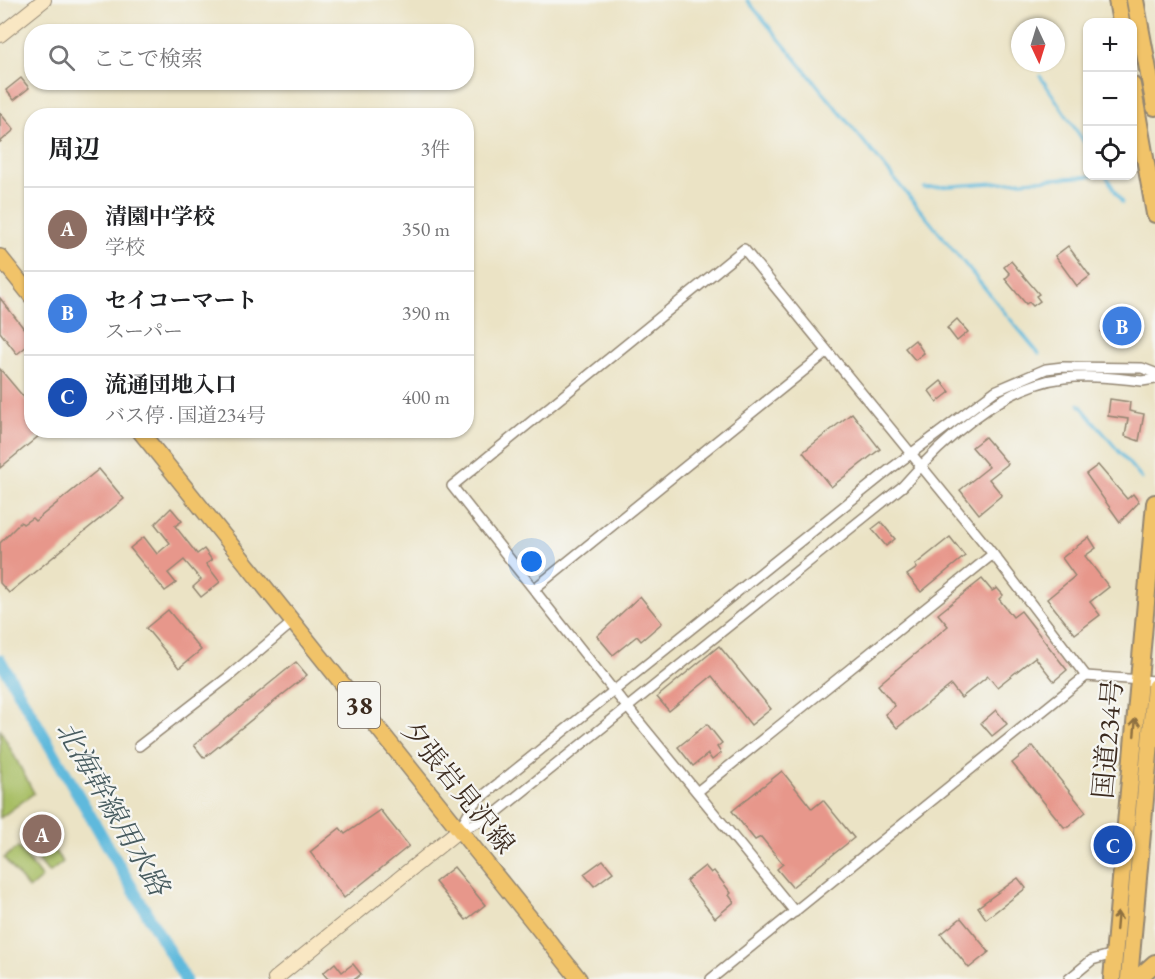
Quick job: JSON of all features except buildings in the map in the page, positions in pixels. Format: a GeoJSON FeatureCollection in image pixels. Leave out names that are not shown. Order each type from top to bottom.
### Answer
{"type":"FeatureCollection","features":[{"type":"Feature","properties":{"kind":"highway"},"geometry":{"type":"LineString","coordinates":[[1117,0],[1120,18]]}},
{"type":"Feature","properties":{"kind":"highway"},"geometry":{"type":"LineString","coordinates":[[1136,0],[1151,66],[1155,107]]}},
{"type":"Feature","properties":{"kind":"highway"},"geometry":{"type":"LineString","coordinates":[[1137,109],[1153,187],[1155,214]]}},
{"type":"Feature","properties":{"kind":"highway","name":"国道234号"},"geometry":{"type":"LineString","coordinates":[[1112,979],[1123,952],[1150,682],[1155,503]]}},
{"type":"Feature","properties":{"kind":"highway","name":"国道234号"},"geometry":{"type":"LineString","coordinates":[[1123,952],[1129,979]]}},
{"type":"Feature","properties":{"kind":"highway"},"geometry":{"type":"LineString","coordinates":[[1137,979],[1155,963]]}},
{"type":"Feature","properties":{"kind":"main road"},"geometry":{"type":"LineString","coordinates":[[0,257],[24,287]]}},
{"type":"Feature","properties":{"kind":"main road","name":"夕張岩見沢線"},"geometry":{"type":"LineString","coordinates":[[145,438],[579,979]]}},
{"type":"Feature","properties":{"kind":"street"},"geometry":{"type":"LineString","coordinates":[[0,35],[44,0]]}},
{"type":"Feature","properties":{"kind":"street"},"geometry":{"type":"LineString","coordinates":[[795,912],[614,691],[452,486],[734,256],[744,249],[993,554],[1086,675]]}},
{"type":"Feature","properties":{"kind":"street"},"geometry":{"type":"LineString","coordinates":[[534,589],[827,352]]}},
{"type":"Feature","properties":{"kind":"street"},"geometry":{"type":"LineString","coordinates":[[459,830],[474,803],[911,455],[995,391],[1046,369],[1110,366],[1142,368],[1155,373]]}},
{"type":"Feature","properties":{"kind":"street"},"geometry":{"type":"LineString","coordinates":[[275,979],[459,830],[491,817],[903,486],[921,466],[995,404],[1025,387],[1063,378],[1142,381],[1155,379]]}},
{"type":"Feature","properties":{"kind":"street"},"geometry":{"type":"LineString","coordinates":[[697,792],[993,554]]}},
{"type":"Feature","properties":{"kind":"street"},"geometry":{"type":"LineString","coordinates":[[139,746],[228,677],[293,622]]}},
{"type":"Feature","properties":{"kind":"street"},"geometry":{"type":"LineString","coordinates":[[711,979],[1086,675],[1150,682]]}},
{"type":"Feature","properties":{"kind":"street"},"geometry":{"type":"LineString","coordinates":[[1069,979],[1092,960],[1123,952]]}},
{"type":"Feature","properties":{"kind":"green space"},"geometry":{"type":"Polygon","coordinates":[[[0,729],[34,793],[0,818],[0,729]]]}},
{"type":"Feature","properties":{"kind":"green space"},"geometry":{"type":"Polygon","coordinates":[[[38,831],[63,862],[49,873],[24,842],[38,831]]]}},
{"type":"Feature","properties":{"kind":"green space"},"geometry":{"type":"Polygon","coordinates":[[[18,847],[42,878],[29,889],[4,858],[18,847]]]}},
{"type":"Feature","properties":{"kind":"waterway"},"geometry":{"type":"LineString","coordinates":[[747,0],[1039,354]]}},
{"type":"Feature","properties":{"kind":"waterway"},"geometry":{"type":"LineString","coordinates":[[1040,76],[1083,140]]}},
{"type":"Feature","properties":{"kind":"waterway"},"geometry":{"type":"LineString","coordinates":[[924,188],[1083,177]]}},
{"type":"Feature","properties":{"kind":"waterway"},"geometry":{"type":"LineString","coordinates":[[1108,180],[1122,203]]}},
{"type":"Feature","properties":{"kind":"waterway"},"geometry":{"type":"LineString","coordinates":[[1079,404],[1142,479]]}},
{"type":"Feature","properties":{"kind":"waterway","name":"北海幹線用水路"},"geometry":{"type":"LineString","coordinates":[[0,660],[185,979]]}},
{"type":"Feature","properties":{"kind":"place","name":"セイコーマート"},"geometry":{"type":"Point","coordinates":[1122,326]}},
{"type":"Feature","properties":{"kind":"place","name":"清園中学校"},"geometry":{"type":"Point","coordinates":[42,834]}},
{"type":"Feature","properties":{"kind":"place","name":"流通団地入口"},"geometry":{"type":"Point","coordinates":[1113,845]}}]}
